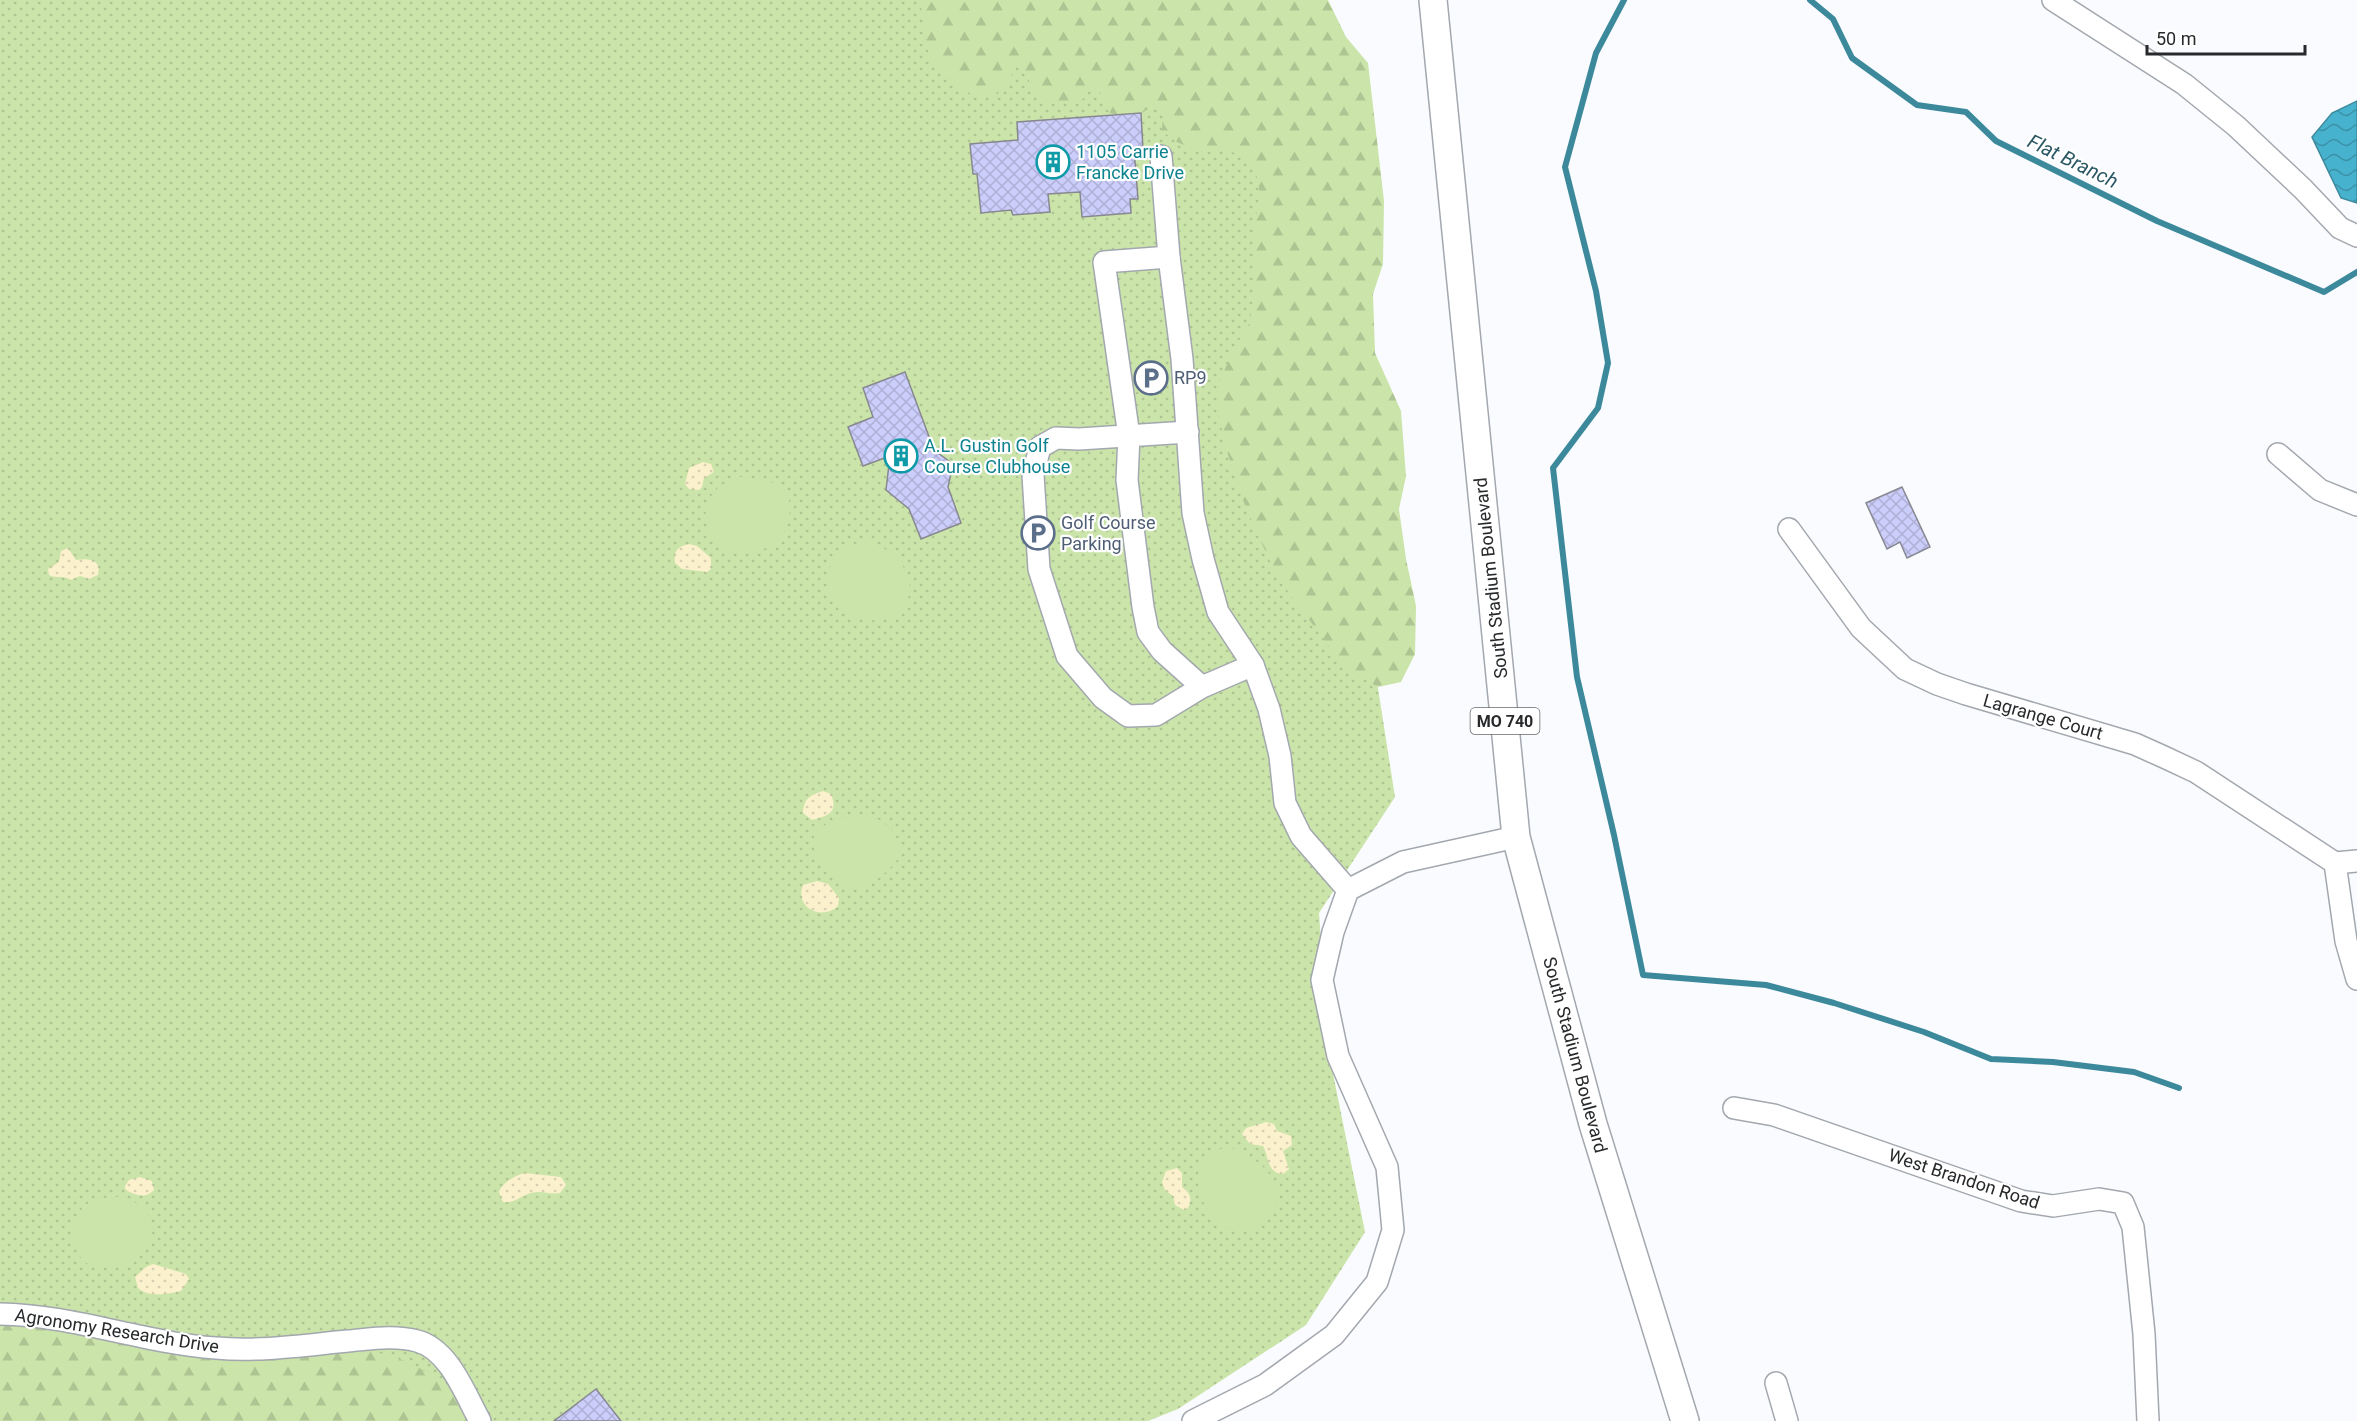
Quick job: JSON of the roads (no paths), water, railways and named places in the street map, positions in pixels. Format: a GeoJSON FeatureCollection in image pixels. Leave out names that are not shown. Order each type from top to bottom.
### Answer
{"type":"FeatureCollection","features":[{"type":"Feature","properties":{"kind":"main road","name":"South Stadium Boulevard"},"geometry":{"type":"LineString","coordinates":[[1432,0],[1516,837],[1593,1124],[1685,1421]]}},
{"type":"Feature","properties":{"kind":"street"},"geometry":{"type":"LineString","coordinates":[[2053,0],[2184,84],[2236,126],[2303,189],[2340,228],[2357,236]]}},
{"type":"Feature","properties":{"kind":"street"},"geometry":{"type":"LineString","coordinates":[[1161,156],[1169,257],[1182,359],[1193,513],[1203,559],[1218,612],[1253,665],[1269,709],[1280,756],[1285,802],[1300,836],[1348,890]]}},
{"type":"Feature","properties":{"kind":"street"},"geometry":{"type":"LineString","coordinates":[[1169,257],[1104,262],[1129,436],[1127,480],[1148,632],[1162,651],[1202,687]]}},
{"type":"Feature","properties":{"kind":"street"},"geometry":{"type":"LineString","coordinates":[[1188,432],[1079,439],[1056,438],[1040,447],[1034,475],[1039,569],[1067,656],[1103,698],[1128,716],[1156,715],[1202,687],[1253,665]]}},
{"type":"Feature","properties":{"kind":"street"},"geometry":{"type":"LineString","coordinates":[[2278,454],[2320,490],[2357,506]]}},
{"type":"Feature","properties":{"kind":"street","name":"Lagrange Court"},"geometry":{"type":"LineString","coordinates":[[1789,529],[1861,628],[1905,669],[1966,694],[2136,744],[2196,772],[2335,863]]}},
{"type":"Feature","properties":{"kind":"street"},"geometry":{"type":"LineString","coordinates":[[1193,1421],[1265,1385],[1334,1335],[1377,1282],[1393,1230],[1387,1167],[1338,1056],[1322,980],[1333,932],[1348,890],[1403,862],[1516,837]]}},
{"type":"Feature","properties":{"kind":"street"},"geometry":{"type":"LineString","coordinates":[[2357,861],[2335,863],[2346,941],[2357,978]]}},
{"type":"Feature","properties":{"kind":"street","name":"West Brandon Road"},"geometry":{"type":"LineString","coordinates":[[1734,1108],[1774,1115],[2021,1201],[2053,1206],[2099,1199],[2123,1203],[2133,1227],[2144,1334],[2148,1421]]}},
{"type":"Feature","properties":{"kind":"street","name":"Agronomy Research Drive"},"geometry":{"type":"LineString","coordinates":[[0,1314],[32,1314],[104,1330],[216,1348],[263,1348],[390,1337],[418,1341],[439,1354],[454,1374],[480,1421]]}},
{"type":"Feature","properties":{"kind":"street"},"geometry":{"type":"LineString","coordinates":[[1776,1383],[1787,1421]]}},
{"type":"Feature","properties":{"kind":"water"},"geometry":{"type":"Polygon","coordinates":[[[2357,101],[2357,203],[2341,198],[2312,137],[2332,113],[2357,101]]]}},
{"type":"Feature","properties":{"kind":"waterway"},"geometry":{"type":"LineString","coordinates":[[1624,0],[1596,53],[1565,167],[1596,291],[1608,363],[1598,408],[1553,468],[1577,677],[1614,835],[1643,975],[1766,985],[1834,1003],[1924,1032],[1991,1059],[2053,1062],[2134,1072],[2179,1088]]}},
{"type":"Feature","properties":{"kind":"waterway","name":"Flat Branch"},"geometry":{"type":"LineString","coordinates":[[1810,0],[1833,19],[1852,58],[1917,105],[1966,112],[1996,141],[2157,221],[2324,292],[2357,272]]}},
{"type":"Feature","properties":{"kind":"place","name":"1105 Carrie Francke Drive"},"geometry":{"type":"Point","coordinates":[1053,162]}},
{"type":"Feature","properties":{"kind":"place","name":"RP9"},"geometry":{"type":"Point","coordinates":[1151,378]}},
{"type":"Feature","properties":{"kind":"place","name":"A.L. Gustin Golf Course Clubhouse"},"geometry":{"type":"Point","coordinates":[901,456]}},
{"type":"Feature","properties":{"kind":"place","name":"Golf Course Parking"},"geometry":{"type":"Point","coordinates":[1038,533]}}]}
